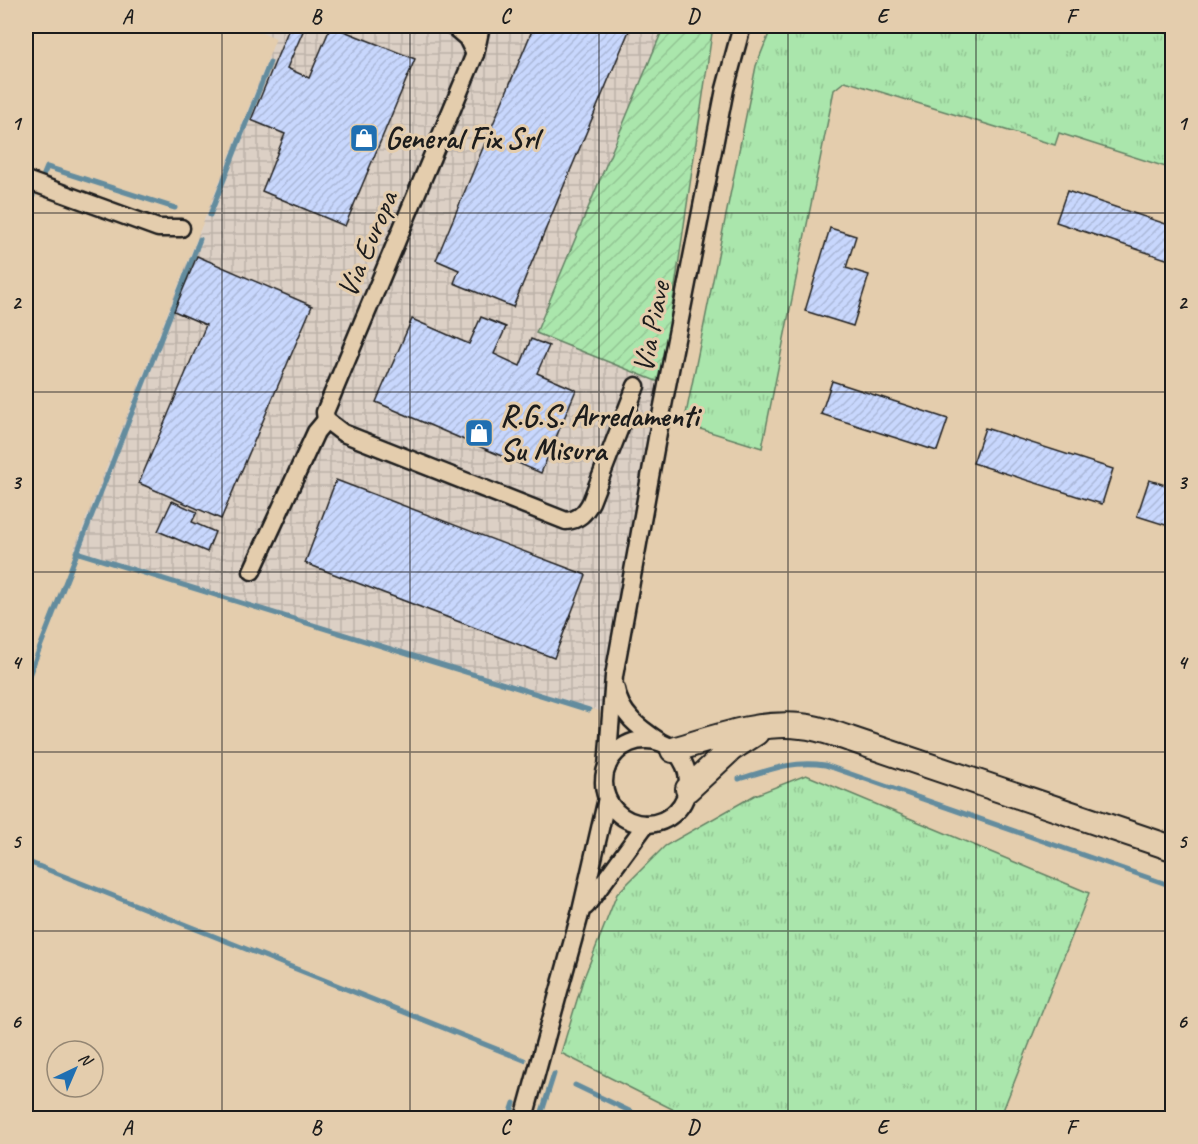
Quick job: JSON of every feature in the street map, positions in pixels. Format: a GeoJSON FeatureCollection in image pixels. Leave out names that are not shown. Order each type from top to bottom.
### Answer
{"type":"FeatureCollection","features":[{"type":"Feature","properties":{"kind":"highway"},"geometry":{"type":"LineString","coordinates":[[667,746],[765,727],[802,726],[821,730],[1173,848]]}},
{"type":"Feature","properties":{"kind":"highway"},"geometry":{"type":"LineString","coordinates":[[688,789],[731,749],[765,727]]}},
{"type":"Feature","properties":{"kind":"street"},"geometry":{"type":"LineString","coordinates":[[453,26],[467,38],[475,54]]}},
{"type":"Feature","properties":{"kind":"street","name":"Via Europa"},"geometry":{"type":"LineString","coordinates":[[252,571],[316,432],[326,420],[325,412],[475,54],[481,26]]}},
{"type":"Feature","properties":{"kind":"street","name":"Via Piave"},"geometry":{"type":"LineString","coordinates":[[524,1119],[581,911],[607,798],[605,788],[614,676],[722,100],[742,26]]}},
{"type":"Feature","properties":{"kind":"street"},"geometry":{"type":"LineString","coordinates":[[26,180],[158,228],[181,228]]}},
{"type":"Feature","properties":{"kind":"street"},"geometry":{"type":"LineString","coordinates":[[326,420],[343,433],[566,521],[575,520],[585,513],[591,502],[636,386]]}},
{"type":"Feature","properties":{"kind":"street","name":"Via Piave"},"geometry":{"type":"LineString","coordinates":[[614,676],[617,697],[633,722],[667,746],[686,767],[688,789]]}},
{"type":"Feature","properties":{"kind":"street"},"geometry":{"type":"LineString","coordinates":[[607,767],[623,747],[648,740],[667,746]]}},
{"type":"Feature","properties":{"kind":"street"},"geometry":{"type":"LineString","coordinates":[[607,798],[623,817],[646,824],[668,818],[676,812],[688,789]]}},
{"type":"Feature","properties":{"kind":"street"},"geometry":{"type":"LineString","coordinates":[[581,911],[646,824]]}},
{"type":"Feature","properties":{"kind":"shaded area"},"geometry":{"type":"Polygon","coordinates":[[[247,26],[664,26],[536,332],[661,383],[606,713],[74,549],[276,38],[247,26]]]}},
{"type":"Feature","properties":{"kind":"green space"},"geometry":{"type":"Polygon","coordinates":[[[664,26],[696,26],[712,33],[661,383],[536,333],[664,26]]]}},
{"type":"Feature","properties":{"kind":"green space"},"geometry":{"type":"Polygon","coordinates":[[[772,26],[1147,26],[1172,35],[1172,169],[1059,133],[1055,145],[845,81],[834,90],[762,448],[684,424],[756,66],[772,26]]]}},
{"type":"Feature","properties":{"kind":"green space"},"geometry":{"type":"Polygon","coordinates":[[[806,775],[1089,893],[1000,1118],[690,1118],[561,1053],[583,980],[617,894],[665,846],[755,795],[806,775]]]}},
{"type":"Feature","properties":{"kind":"building"},"geometry":{"type":"Polygon","coordinates":[[[290,26],[304,29],[287,68],[309,78],[331,26],[415,59],[345,226],[262,191],[285,134],[251,120],[290,26]]]}},
{"type":"Feature","properties":{"kind":"building"},"geometry":{"type":"Polygon","coordinates":[[[534,26],[631,26],[513,307],[454,283],[459,270],[436,260],[534,26]]]}},
{"type":"Feature","properties":{"kind":"building"},"geometry":{"type":"Polygon","coordinates":[[[1067,191],[1172,226],[1172,261],[1056,222],[1067,191]]]}},
{"type":"Feature","properties":{"kind":"building"},"geometry":{"type":"Polygon","coordinates":[[[830,228],[856,236],[846,268],[869,275],[853,326],[805,311],[830,228]]]}},
{"type":"Feature","properties":{"kind":"building"},"geometry":{"type":"Polygon","coordinates":[[[197,256],[312,306],[221,519],[139,483],[206,325],[174,311],[197,256]]]}},
{"type":"Feature","properties":{"kind":"building"},"geometry":{"type":"Polygon","coordinates":[[[481,317],[506,327],[494,354],[520,366],[531,339],[549,346],[537,373],[576,390],[541,473],[376,402],[412,319],[469,344],[481,317]]]}},
{"type":"Feature","properties":{"kind":"building"},"geometry":{"type":"Polygon","coordinates":[[[832,381],[948,419],[937,451],[821,414],[832,381]]]}},
{"type":"Feature","properties":{"kind":"building"},"geometry":{"type":"Polygon","coordinates":[[[985,428],[1113,469],[1102,504],[973,463],[985,428]]]}},
{"type":"Feature","properties":{"kind":"building"},"geometry":{"type":"Polygon","coordinates":[[[336,480],[586,575],[554,658],[305,563],[336,480]]]}},
{"type":"Feature","properties":{"kind":"building"},"geometry":{"type":"Polygon","coordinates":[[[1149,480],[1172,487],[1172,527],[1137,516],[1149,480]]]}},
{"type":"Feature","properties":{"kind":"building"},"geometry":{"type":"Polygon","coordinates":[[[172,501],[197,512],[192,522],[215,532],[207,552],[158,531],[172,501]]]}},
{"type":"Feature","properties":{"kind":"waterway"},"geometry":{"type":"LineString","coordinates":[[210,215],[270,62]]}},
{"type":"Feature","properties":{"kind":"waterway"},"geometry":{"type":"LineString","coordinates":[[44,174],[47,167],[175,208]]}},
{"type":"Feature","properties":{"kind":"waterway"},"geometry":{"type":"LineString","coordinates":[[26,212],[33,196]]}},
{"type":"Feature","properties":{"kind":"waterway"},"geometry":{"type":"LineString","coordinates":[[26,683],[200,239]]}},
{"type":"Feature","properties":{"kind":"waterway"},"geometry":{"type":"LineString","coordinates":[[76,552],[589,710]]}},
{"type":"Feature","properties":{"kind":"waterway"},"geometry":{"type":"LineString","coordinates":[[739,779],[792,765],[825,765],[1172,886]]}},
{"type":"Feature","properties":{"kind":"waterway"},"geometry":{"type":"LineString","coordinates":[[26,861],[524,1060]]}},
{"type":"Feature","properties":{"kind":"waterway"},"geometry":{"type":"LineString","coordinates":[[540,1118],[554,1074]]}},
{"type":"Feature","properties":{"kind":"waterway"},"geometry":{"type":"LineString","coordinates":[[575,1085],[644,1118]]}},
{"type":"Feature","properties":{"kind":"waterway"},"geometry":{"type":"LineString","coordinates":[[509,1118],[514,1103]]}},
{"type":"Feature","properties":{"kind":"place","name":"General Fix Srl"},"geometry":{"type":"Point","coordinates":[364,138]}},
{"type":"Feature","properties":{"kind":"place","name":"R.G.S. Arredamenti Su Misura"},"geometry":{"type":"Point","coordinates":[479,433]}}]}
